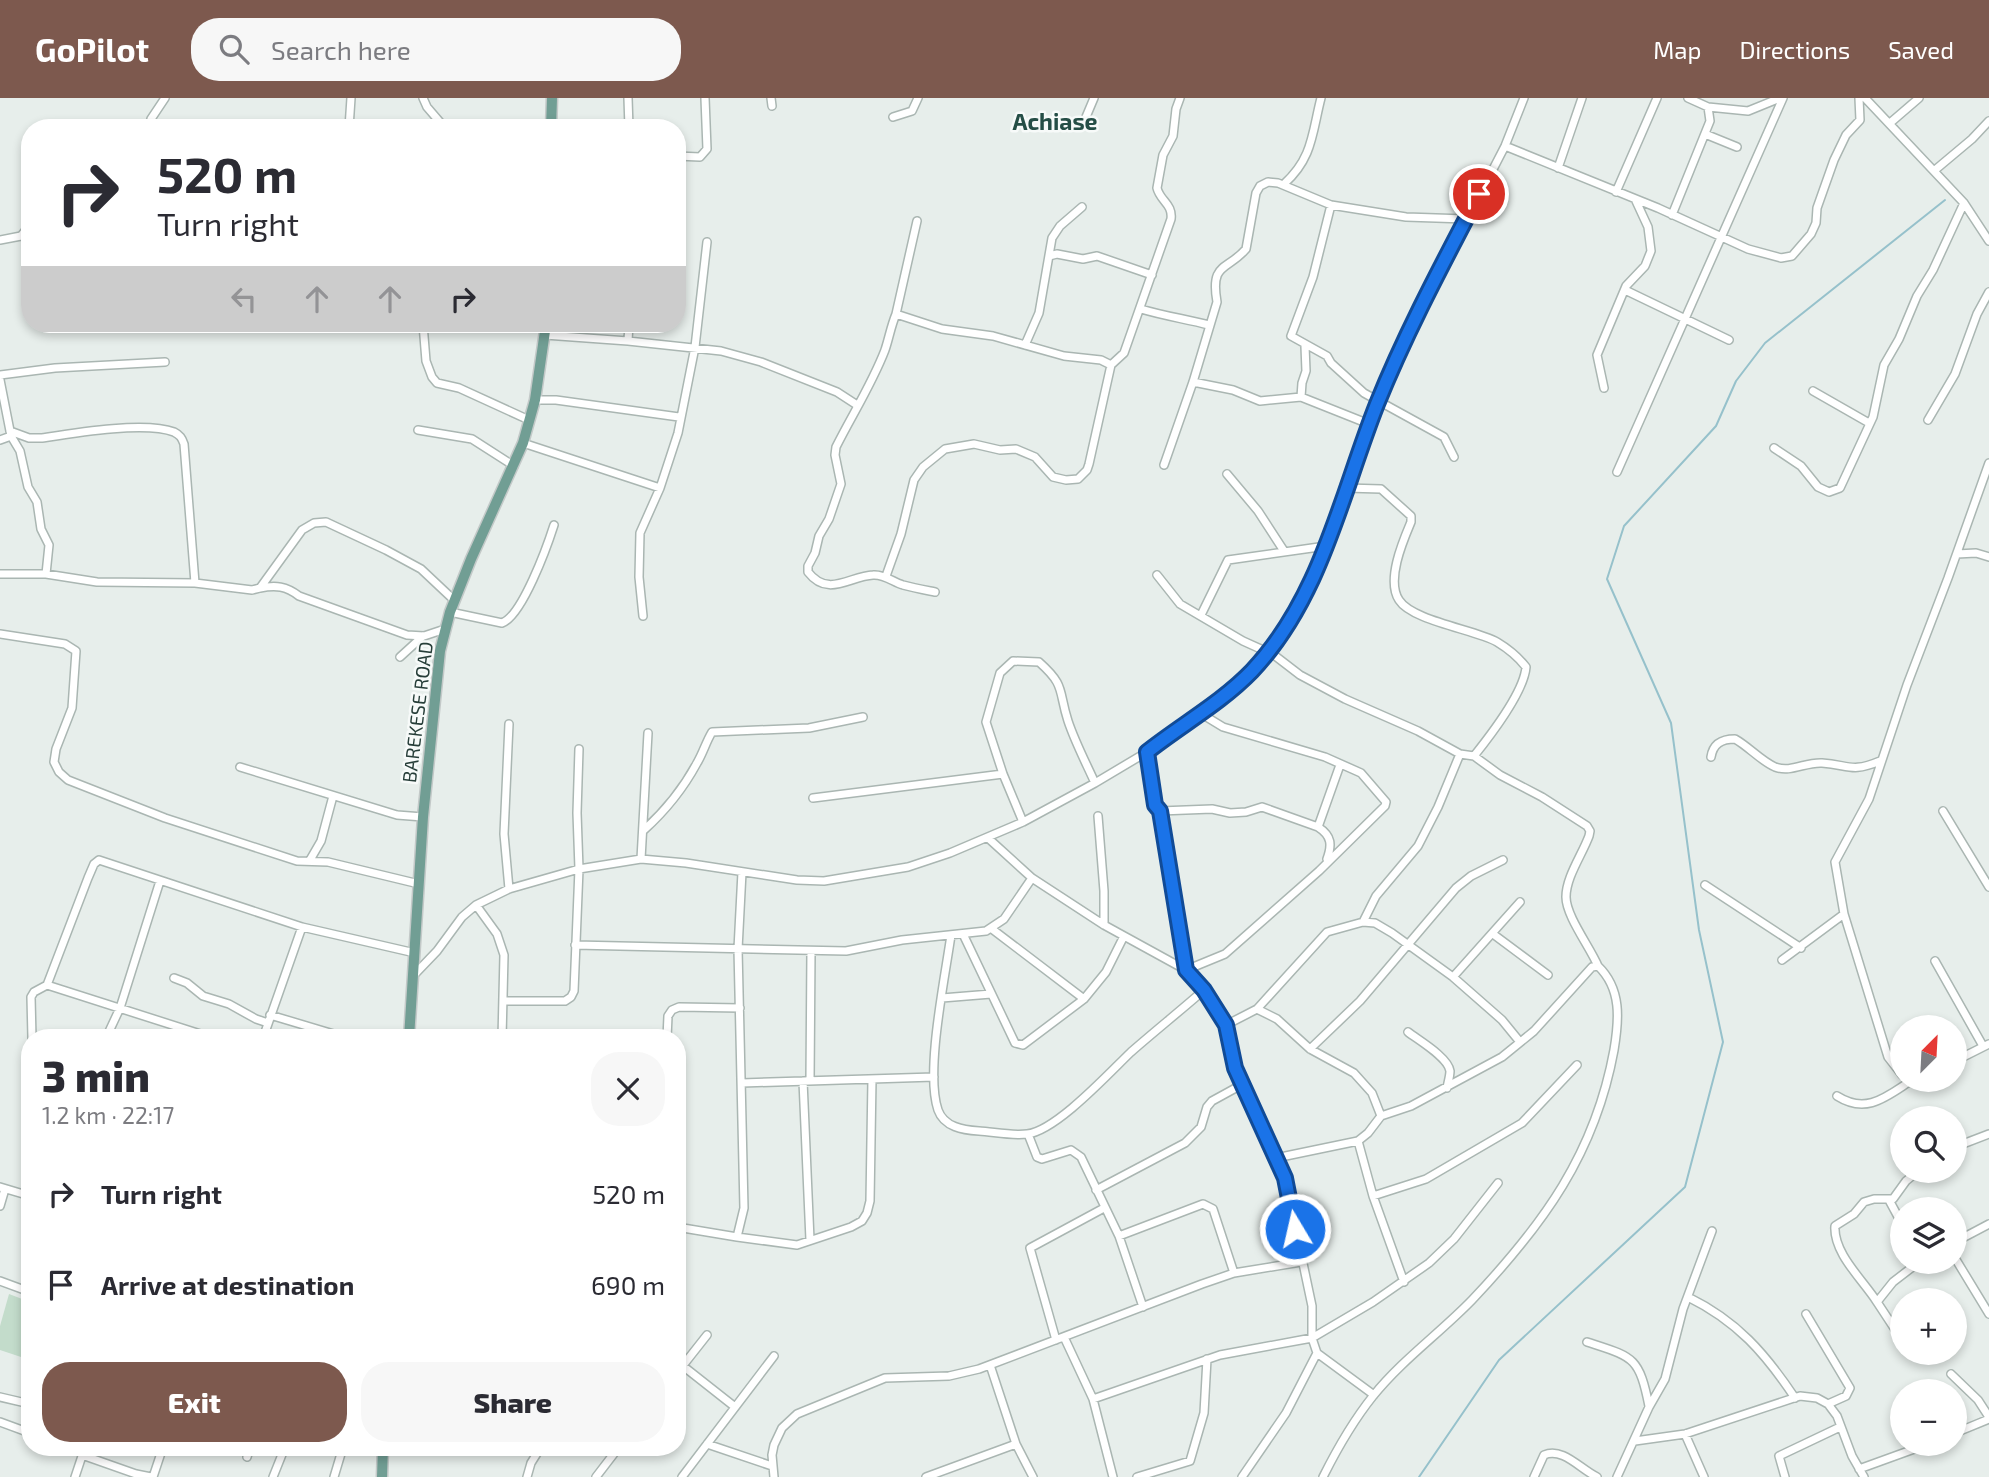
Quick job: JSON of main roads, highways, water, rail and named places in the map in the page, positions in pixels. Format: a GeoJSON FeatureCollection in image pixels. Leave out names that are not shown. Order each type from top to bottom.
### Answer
{"type":"FeatureCollection","features":[{"type":"Feature","properties":{"kind":"main road"},"geometry":{"type":"LineString","coordinates":[[551,119],[552,98]]}},
{"type":"Feature","properties":{"kind":"main road","name":"BAREKESE ROAD"},"geometry":{"type":"LineString","coordinates":[[410,1029],[423,817],[440,651],[450,612],[471,559],[523,443],[535,400],[545,333]]}},
{"type":"Feature","properties":{"kind":"main road"},"geometry":{"type":"LineString","coordinates":[[382,1477],[383,1456]]}},
{"type":"Feature","properties":{"kind":"waterway"},"geometry":{"type":"LineString","coordinates":[[1419,1477],[1499,1360],[1685,1187],[1723,1042],[1699,930],[1671,723],[1607,579],[1624,526],[1716,426],[1736,381],[1765,343],[1945,200]]}},
{"type":"Feature","properties":{"kind":"district","name":"Achiase"},"geometry":{"type":"Point","coordinates":[1055,121]}}]}
